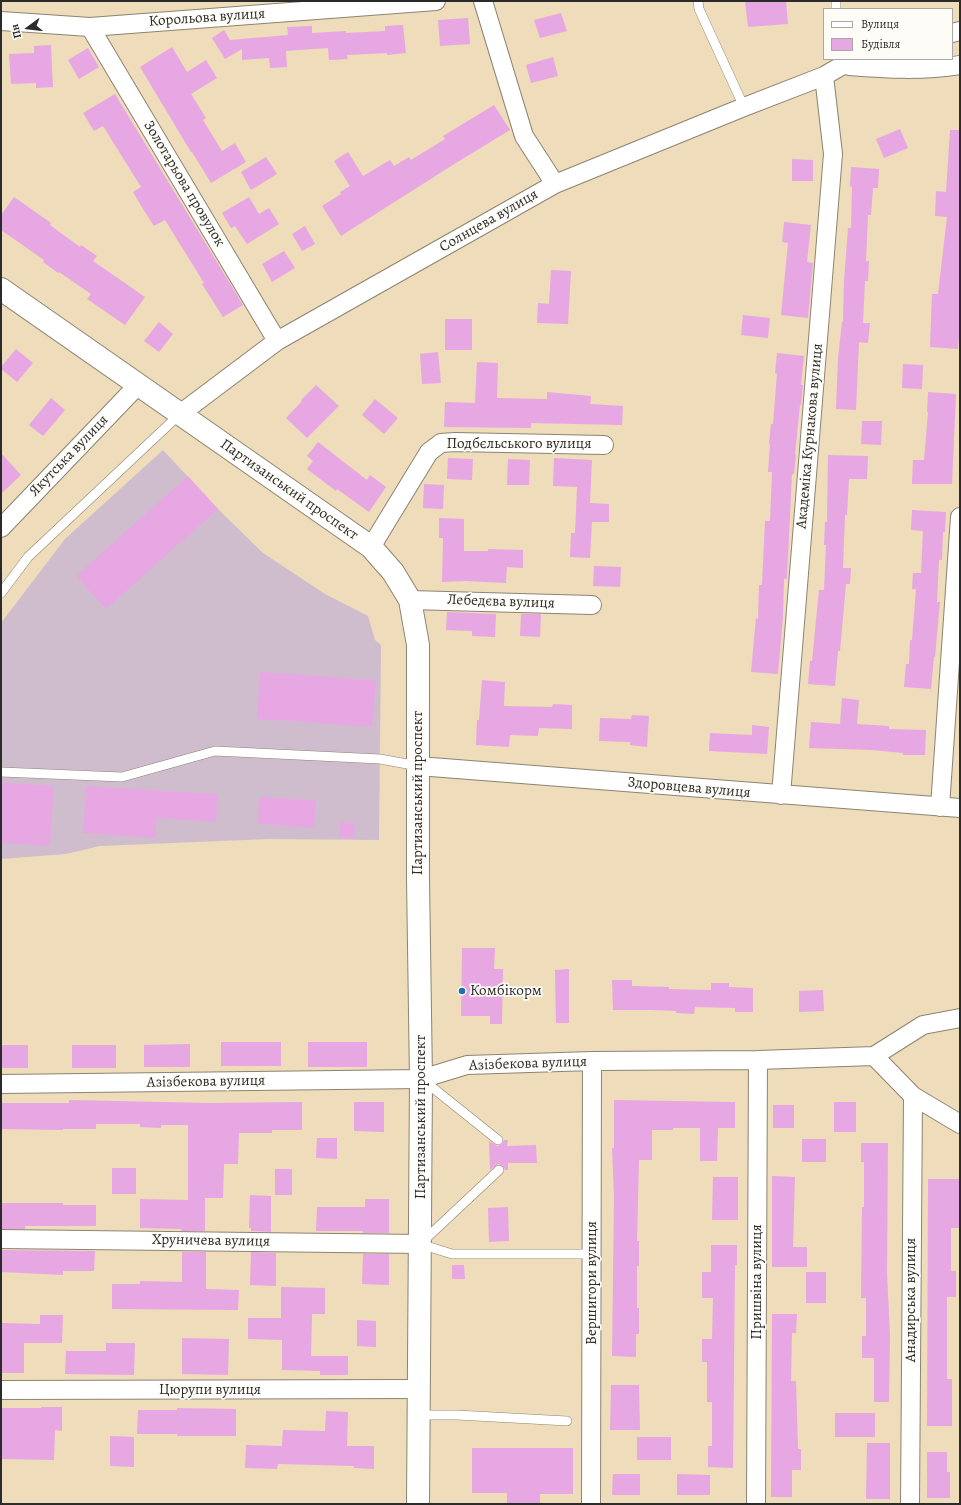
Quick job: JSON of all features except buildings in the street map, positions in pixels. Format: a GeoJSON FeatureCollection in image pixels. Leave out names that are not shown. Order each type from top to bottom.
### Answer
{"type":"FeatureCollection","features":[{"type":"Feature","properties":{"kind":"street","name":"Корольова вулиця"},"geometry":{"type":"LineString","coordinates":[[1,21],[90,27],[436,1]]}},
{"type":"Feature","properties":{"kind":"street"},"geometry":{"type":"LineString","coordinates":[[483,1],[524,136],[555,184]]}},
{"type":"Feature","properties":{"kind":"street","name":"Золотарьова провулок"},"geometry":{"type":"LineString","coordinates":[[90,27],[277,341]]}},
{"type":"Feature","properties":{"kind":"street","name":"Солнцева вулиця"},"geometry":{"type":"LineString","coordinates":[[180,414],[277,341],[555,184],[824,76],[842,62],[857,60]]}},
{"type":"Feature","properties":{"kind":"street"},"geometry":{"type":"LineString","coordinates":[[842,62],[887,70],[935,69],[960,65]]}},
{"type":"Feature","properties":{"kind":"street","name":"Академіка Курнакова вулиця"},"geometry":{"type":"LineString","coordinates":[[781,795],[833,154],[824,76]]}},
{"type":"Feature","properties":{"kind":"street","name":"Партизанський проспект"},"geometry":{"type":"LineString","coordinates":[[1,289],[371,547],[393,572],[410,600],[418,645],[421,1079],[418,1504]]}},
{"type":"Feature","properties":{"kind":"street","name":"Якутська вулиця"},"geometry":{"type":"LineString","coordinates":[[1,528],[138,385]]}},
{"type":"Feature","properties":{"kind":"street","name":"Подбєльського вулиця"},"geometry":{"type":"LineString","coordinates":[[371,547],[429,452],[441,443],[604,445]]}},
{"type":"Feature","properties":{"kind":"street"},"geometry":{"type":"LineString","coordinates":[[940,807],[960,517]]}},
{"type":"Feature","properties":{"kind":"street","name":"Лебедєва вулиця"},"geometry":{"type":"LineString","coordinates":[[410,600],[592,605]]}},
{"type":"Feature","properties":{"kind":"street","name":"Здоровцева вулиця"},"geometry":{"type":"LineString","coordinates":[[418,766],[960,808]]}},
{"type":"Feature","properties":{"kind":"street"},"geometry":{"type":"LineString","coordinates":[[960,1018],[923,1025],[874,1056],[913,1096],[960,1124]]}},
{"type":"Feature","properties":{"kind":"street","name":"Азізбекова вулиця"},"geometry":{"type":"LineString","coordinates":[[1,1084],[421,1079],[467,1065],[592,1061],[758,1060],[874,1056]]}},
{"type":"Feature","properties":{"kind":"street","name":"Пришвіна вулиця"},"geometry":{"type":"LineString","coordinates":[[756,1504],[758,1060]]}},
{"type":"Feature","properties":{"kind":"street","name":"Вершигори вулиця"},"geometry":{"type":"LineString","coordinates":[[591,1504],[592,1061]]}},
{"type":"Feature","properties":{"kind":"street","name":"Анадирська вулиця"},"geometry":{"type":"LineString","coordinates":[[910,1504],[913,1096]]}},
{"type":"Feature","properties":{"kind":"street","name":"Хруничева вулиця"},"geometry":{"type":"LineString","coordinates":[[1,1239],[420,1244]]}},
{"type":"Feature","properties":{"kind":"street","name":"Цюрупи вулиця"},"geometry":{"type":"LineString","coordinates":[[1,1390],[419,1389]]}},
{"type":"Feature","properties":{"kind":"lane"},"geometry":{"type":"LineString","coordinates":[[698,1],[699,9],[744,107]]}},
{"type":"Feature","properties":{"kind":"lane"},"geometry":{"type":"LineString","coordinates":[[1,593],[28,557],[180,414]]}},
{"type":"Feature","properties":{"kind":"lane"},"geometry":{"type":"LineString","coordinates":[[1,772],[122,777],[215,751],[380,759],[418,766]]}},
{"type":"Feature","properties":{"kind":"lane"},"geometry":{"type":"LineString","coordinates":[[421,1079],[498,1140]]}},
{"type":"Feature","properties":{"kind":"lane"},"geometry":{"type":"LineString","coordinates":[[499,1170],[420,1244],[452,1254],[592,1254]]}},
{"type":"Feature","properties":{"kind":"lane"},"geometry":{"type":"LineString","coordinates":[[419,1415],[457,1415],[567,1421]]}},
{"type":"Feature","properties":{"kind":"shaded area"},"geometry":{"type":"Polygon","coordinates":[[[163,450],[218,509],[263,553],[325,594],[368,616],[375,640],[381,645],[379,840],[269,839],[100,846],[66,854],[1,859],[1,623],[65,539],[163,450]]]}},
{"type":"Feature","properties":{"kind":"place","name":"Комбікорм"},"geometry":{"type":"Point","coordinates":[462,991]}}]}
